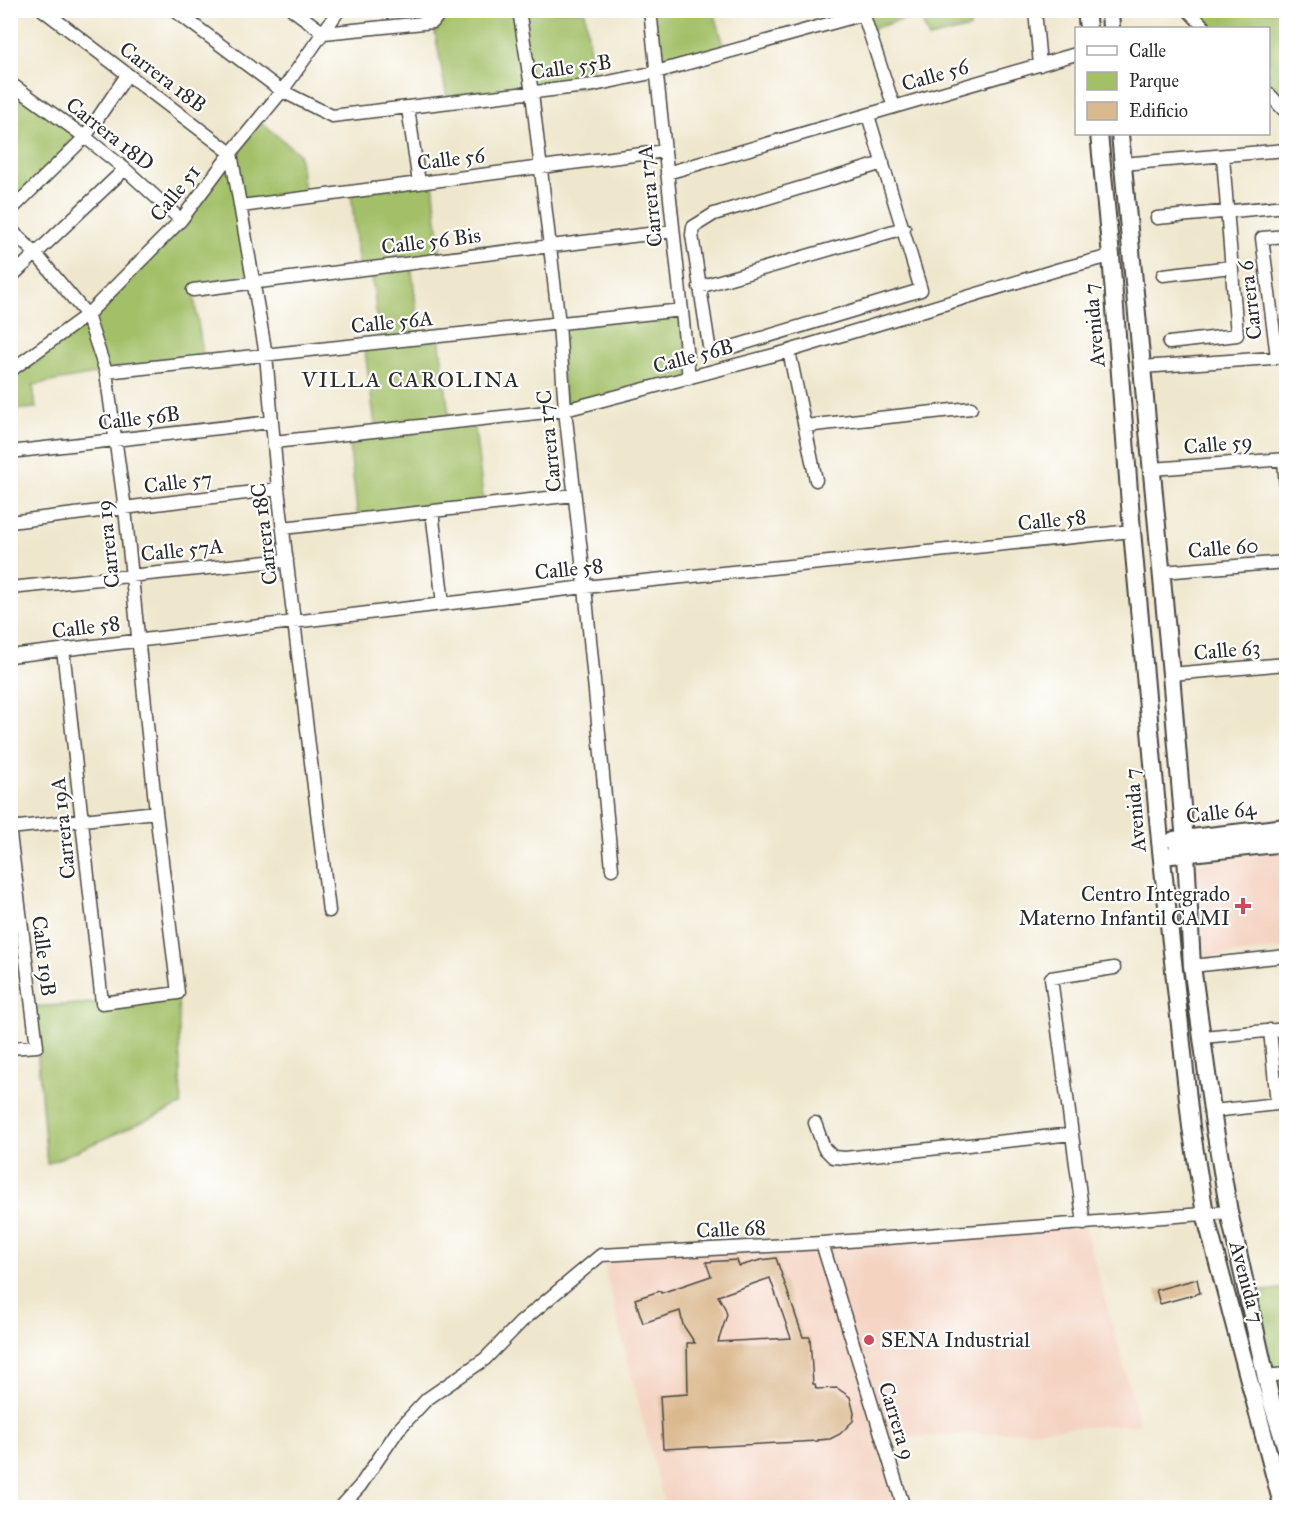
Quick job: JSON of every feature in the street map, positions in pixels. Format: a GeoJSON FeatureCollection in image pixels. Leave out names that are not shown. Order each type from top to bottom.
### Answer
{"type":"FeatureCollection","features":[{"type":"Feature","properties":{"kind":"main road"},"geometry":{"type":"LineString","coordinates":[[1086,10],[1088,27]]}},
{"type":"Feature","properties":{"kind":"main road"},"geometry":{"type":"LineString","coordinates":[[1110,10],[1111,27]]}},
{"type":"Feature","properties":{"kind":"main road","name":"Avenida 7"},"geometry":{"type":"LineString","coordinates":[[1099,135],[1161,849],[1191,1127],[1205,1214],[1283,1508]]}},
{"type":"Feature","properties":{"kind":"main road","name":"Avenida 7"},"geometry":{"type":"LineString","coordinates":[[1120,135],[1171,674],[1192,966],[1229,1212],[1265,1376],[1287,1448]]}},
{"type":"Feature","properties":{"kind":"main road","name":"Calle 64"},"geometry":{"type":"LineString","coordinates":[[1161,849],[1287,826]]}},
{"type":"Feature","properties":{"kind":"main road","name":"Calle 64"},"geometry":{"type":"LineString","coordinates":[[1185,846],[1287,843]]}},
{"type":"Feature","properties":{"kind":"street","name":"Carrera 18B"},"geometry":{"type":"LineString","coordinates":[[43,10],[231,153]]}},
{"type":"Feature","properties":{"kind":"street","name":"Calle 55B"},"geometry":{"type":"LineString","coordinates":[[174,10],[282,91],[332,116],[594,85],[656,72],[863,12]]}},
{"type":"Feature","properties":{"kind":"street"},"geometry":{"type":"LineString","coordinates":[[293,10],[324,33],[433,22],[442,10]]}},
{"type":"Feature","properties":{"kind":"street","name":"Calle 51"},"geometry":{"type":"LineString","coordinates":[[10,371],[87,315],[181,220],[231,153],[282,91],[339,10]]}},
{"type":"Feature","properties":{"kind":"street","name":"Carrera 17C"},"geometry":{"type":"LineString","coordinates":[[519,10],[532,93],[559,324],[565,410],[585,587],[612,869]]}},
{"type":"Feature","properties":{"kind":"street","name":"Carrera 17A"},"geometry":{"type":"LineString","coordinates":[[650,10],[689,378]]}},
{"type":"Feature","properties":{"kind":"street"},"geometry":{"type":"LineString","coordinates":[[1035,10],[1040,65]]}},
{"type":"Feature","properties":{"kind":"street"},"geometry":{"type":"LineString","coordinates":[[1188,10],[1205,27]]}},
{"type":"Feature","properties":{"kind":"street"},"geometry":{"type":"LineString","coordinates":[[863,12],[894,107]]}},
{"type":"Feature","properties":{"kind":"street","name":"Calle 56"},"geometry":{"type":"LineString","coordinates":[[667,173],[1075,55]]}},
{"type":"Feature","properties":{"kind":"street"},"geometry":{"type":"LineString","coordinates":[[10,211],[85,137],[127,75]]}},
{"type":"Feature","properties":{"kind":"street","name":"Carrera 18D"},"geometry":{"type":"LineString","coordinates":[[10,83],[125,169],[181,220]]}},
{"type":"Feature","properties":{"kind":"street"},"geometry":{"type":"LineString","coordinates":[[1270,94],[1287,112]]}},
{"type":"Feature","properties":{"kind":"street"},"geometry":{"type":"LineString","coordinates":[[408,108],[419,183]]}},
{"type":"Feature","properties":{"kind":"street"},"geometry":{"type":"LineString","coordinates":[[868,115],[904,228],[921,290],[722,350],[715,350],[709,346],[692,235],[693,227],[714,214],[883,164]]}},
{"type":"Feature","properties":{"kind":"street"},"geometry":{"type":"LineString","coordinates":[[1122,164],[1287,150]]}},
{"type":"Feature","properties":{"kind":"street","name":"Calle 56"},"geometry":{"type":"LineString","coordinates":[[242,206],[665,151]]}},
{"type":"Feature","properties":{"kind":"street","name":"Carrera 18C"},"geometry":{"type":"LineString","coordinates":[[231,153],[266,355],[286,560],[329,911]]}},
{"type":"Feature","properties":{"kind":"street"},"geometry":{"type":"LineString","coordinates":[[1169,343],[1237,335],[1223,157]]}},
{"type":"Feature","properties":{"kind":"street"},"geometry":{"type":"LineString","coordinates":[[10,278],[125,169]]}},
{"type":"Feature","properties":{"kind":"street"},"geometry":{"type":"LineString","coordinates":[[1157,218],[1287,206]]}},
{"type":"Feature","properties":{"kind":"street"},"geometry":{"type":"LineString","coordinates":[[699,287],[904,228]]}},
{"type":"Feature","properties":{"kind":"street","name":"Carrera 19"},"geometry":{"type":"LineString","coordinates":[[10,229],[36,254],[87,315],[106,372],[125,509],[156,812],[178,993],[102,1003]]}},
{"type":"Feature","properties":{"kind":"street","name":"Calle 56 Bis"},"geometry":{"type":"LineString","coordinates":[[193,290],[673,231]]}},
{"type":"Feature","properties":{"kind":"street","name":"Carrera 6"},"geometry":{"type":"LineString","coordinates":[[1282,357],[1262,238],[1287,236]]}},
{"type":"Feature","properties":{"kind":"street","name":"Calle 56B"},"geometry":{"type":"LineString","coordinates":[[274,442],[565,410],[789,351],[1060,269],[1111,256]]}},
{"type":"Feature","properties":{"kind":"street"},"geometry":{"type":"LineString","coordinates":[[1163,274],[1231,267]]}},
{"type":"Feature","properties":{"kind":"street","name":"Calle 56A"},"geometry":{"type":"LineString","coordinates":[[106,372],[682,310]]}},
{"type":"Feature","properties":{"kind":"street"},"geometry":{"type":"LineString","coordinates":[[789,351],[816,480]]}},
{"type":"Feature","properties":{"kind":"street"},"geometry":{"type":"LineString","coordinates":[[1142,367],[1282,357]]}},
{"type":"Feature","properties":{"kind":"street"},"geometry":{"type":"LineString","coordinates":[[805,426],[971,408]]}},
{"type":"Feature","properties":{"kind":"street","name":"Calle 56B"},"geometry":{"type":"LineString","coordinates":[[10,452],[272,422]]}},
{"type":"Feature","properties":{"kind":"street"},"geometry":{"type":"LineString","coordinates":[[1285,459],[1287,489]]}},
{"type":"Feature","properties":{"kind":"street","name":"Calle 59"},"geometry":{"type":"LineString","coordinates":[[1152,469],[1285,459]]}},
{"type":"Feature","properties":{"kind":"street","name":"Calle 57"},"geometry":{"type":"LineString","coordinates":[[10,522],[278,489]]}},
{"type":"Feature","properties":{"kind":"street"},"geometry":{"type":"LineString","coordinates":[[283,528],[574,495]]}},
{"type":"Feature","properties":{"kind":"street"},"geometry":{"type":"LineString","coordinates":[[432,511],[443,604]]}},
{"type":"Feature","properties":{"kind":"street","name":"Calle 58"},"geometry":{"type":"LineString","coordinates":[[10,656],[294,620],[585,587],[1132,531]]}},
{"type":"Feature","properties":{"kind":"street","name":"Calle 57A"},"geometry":{"type":"LineString","coordinates":[[10,588],[286,560]]}},
{"type":"Feature","properties":{"kind":"street","name":"Calle 60"},"geometry":{"type":"LineString","coordinates":[[1162,572],[1287,562]]}},
{"type":"Feature","properties":{"kind":"street","name":"Carrera 19A"},"geometry":{"type":"LineString","coordinates":[[63,649],[102,1003]]}},
{"type":"Feature","properties":{"kind":"street","name":"Calle 63"},"geometry":{"type":"LineString","coordinates":[[1171,674],[1287,664]]}},
{"type":"Feature","properties":{"kind":"street"},"geometry":{"type":"LineString","coordinates":[[10,828],[156,812]]}},
{"type":"Feature","properties":{"kind":"street","name":"Calle 19B"},"geometry":{"type":"LineString","coordinates":[[10,834],[14,909],[37,1046],[10,1048]]}},
{"type":"Feature","properties":{"kind":"street"},"geometry":{"type":"LineString","coordinates":[[1192,966],[1287,956]]}},
{"type":"Feature","properties":{"kind":"street"},"geometry":{"type":"LineString","coordinates":[[1084,1224],[1051,978],[1114,968]]}},
{"type":"Feature","properties":{"kind":"street"},"geometry":{"type":"LineString","coordinates":[[1203,1037],[1287,1029]]}},
{"type":"Feature","properties":{"kind":"street"},"geometry":{"type":"LineString","coordinates":[[1213,1111],[1282,1103],[1270,1030]]}},
{"type":"Feature","properties":{"kind":"street"},"geometry":{"type":"LineString","coordinates":[[815,1123],[824,1148],[833,1158],[1072,1134]]}},
{"type":"Feature","properties":{"kind":"street","name":"Calle 68"},"geometry":{"type":"LineString","coordinates":[[340,1508],[360,1486],[398,1430],[427,1399],[485,1359],[521,1322],[601,1255],[822,1243],[1229,1212]]}},
{"type":"Feature","properties":{"kind":"street","name":"Carrera 9"},"geometry":{"type":"LineString","coordinates":[[822,1243],[904,1508]]}},
{"type":"Feature","properties":{"kind":"street"},"geometry":{"type":"LineString","coordinates":[[1265,1376],[1287,1374]]}},
{"type":"Feature","properties":{"kind":"shaded area","name":"Centro Integrado Materno Infantil CAMI"},"geometry":{"type":"Polygon","coordinates":[[[1286,851],[1286,948],[1204,958],[1196,864],[1286,851]]]}},
{"type":"Feature","properties":{"kind":"shaded area","name":"SENA Industrial"},"geometry":{"type":"Polygon","coordinates":[[[1084,1224],[1140,1424],[883,1439],[904,1507],[665,1507],[601,1255],[1084,1224]]]}},
{"type":"Feature","properties":{"kind":"green space"},"geometry":{"type":"Polygon","coordinates":[[[442,11],[585,11],[594,85],[448,103],[433,22],[442,11]]]}},
{"type":"Feature","properties":{"kind":"green space"},"geometry":{"type":"Polygon","coordinates":[[[650,11],[714,11],[726,53],[656,72],[650,11]]]}},
{"type":"Feature","properties":{"kind":"green space"},"geometry":{"type":"Polygon","coordinates":[[[862,11],[969,11],[970,28],[929,38],[919,14],[869,30],[862,11]]]}},
{"type":"Feature","properties":{"kind":"green space"},"geometry":{"type":"Polygon","coordinates":[[[1188,11],[1286,11],[1286,112],[1270,94],[1270,27],[1204,27],[1188,11]]]}},
{"type":"Feature","properties":{"kind":"green space"},"geometry":{"type":"Polygon","coordinates":[[[11,83],[85,137],[11,211],[11,83]]]}},
{"type":"Feature","properties":{"kind":"green space"},"geometry":{"type":"Polygon","coordinates":[[[258,120],[299,154],[305,198],[242,207],[254,282],[193,290],[204,361],[106,372],[33,385],[36,408],[11,410],[11,371],[87,315],[181,220],[258,120]]]}},
{"type":"Feature","properties":{"kind":"green space"},"geometry":{"type":"Polygon","coordinates":[[[433,181],[441,259],[411,263],[420,338],[439,336],[450,423],[474,420],[484,505],[358,519],[348,433],[376,431],[364,344],[380,342],[371,268],[359,269],[351,192],[433,181]]]}},
{"type":"Feature","properties":{"kind":"green space"},"geometry":{"type":"Polygon","coordinates":[[[682,310],[689,378],[565,410],[559,324],[682,310]]]}},
{"type":"Feature","properties":{"kind":"green space"},"geometry":{"type":"Polygon","coordinates":[[[178,993],[181,1105],[47,1164],[37,1046],[31,1007],[112,1002],[178,993]]]}},
{"type":"Feature","properties":{"kind":"green space"},"geometry":{"type":"Polygon","coordinates":[[[1286,1288],[1286,1372],[1269,1375],[1249,1293],[1286,1288]]]}},
{"type":"Feature","properties":{"kind":"building"},"geometry":{"type":"Polygon","coordinates":[[[776,1258],[803,1337],[810,1337],[813,1384],[816,1389],[837,1388],[850,1397],[854,1413],[853,1421],[840,1434],[818,1441],[663,1449],[660,1396],[688,1394],[687,1343],[695,1343],[683,1325],[680,1311],[643,1323],[635,1299],[711,1276],[706,1262],[737,1260],[739,1266],[776,1258]],[[770,1278],[718,1296],[727,1315],[718,1342],[791,1338],[770,1278]]]}},
{"type":"Feature","properties":{"kind":"building"},"geometry":{"type":"Polygon","coordinates":[[[1197,1279],[1200,1293],[1160,1304],[1156,1290],[1197,1279]]]}},
{"type":"Feature","properties":{"kind":"place","name":"Centro Integrado Materno Infantil CAMI"},"geometry":{"type":"Point","coordinates":[1243,906]}},
{"type":"Feature","properties":{"kind":"place","name":"SENA Industrial"},"geometry":{"type":"Point","coordinates":[869,1340]}},
{"type":"Feature","properties":{"kind":"district","name":"VILLA CAROLINA"},"geometry":{"type":"Point","coordinates":[411,379]}}]}
